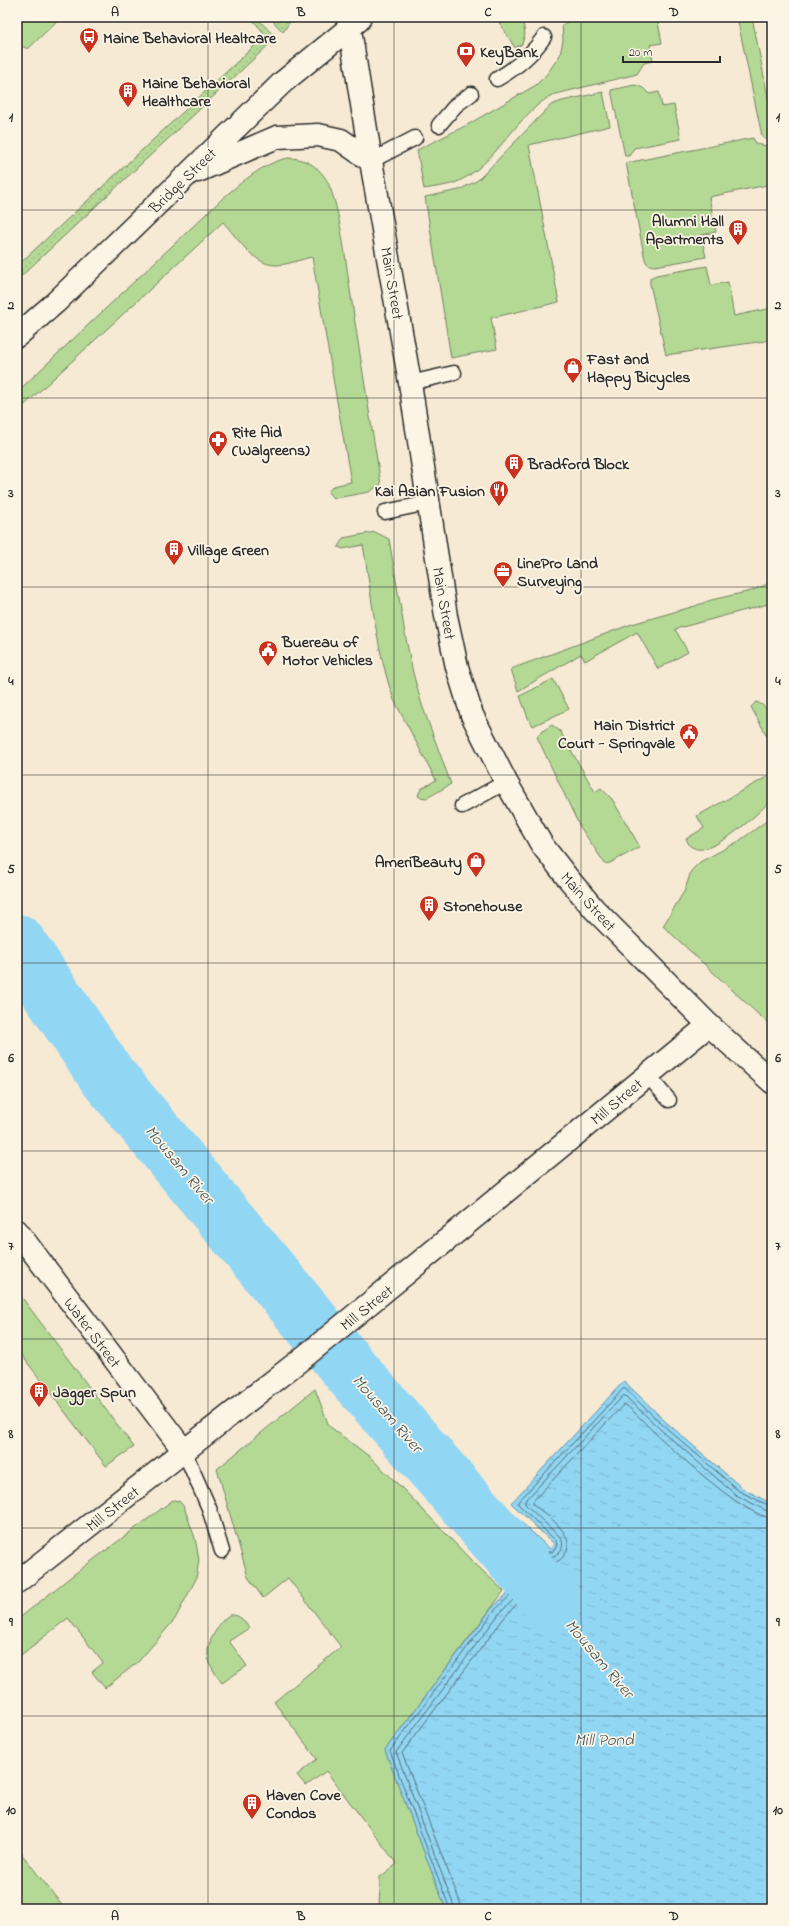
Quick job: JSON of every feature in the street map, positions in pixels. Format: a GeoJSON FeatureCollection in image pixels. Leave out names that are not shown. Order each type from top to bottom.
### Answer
{"type":"FeatureCollection","features":[{"type":"Feature","properties":{"kind":"main road","name":"Main Street"},"geometry":{"type":"LineString","coordinates":[[353,20],[371,161],[410,383],[446,616],[457,667],[472,715],[506,782],[542,845],[567,877],[594,909],[709,1025],[772,1082]]}},
{"type":"Feature","properties":{"kind":"main road","name":"Bridge Street"},"geometry":{"type":"LineString","coordinates":[[18,331],[56,302],[283,82],[353,20]]}},
{"type":"Feature","properties":{"kind":"main road"},"geometry":{"type":"LineString","coordinates":[[186,176],[277,137],[318,135],[340,140],[371,161]]}},
{"type":"Feature","properties":{"kind":"main road","name":"Mill Street"},"geometry":{"type":"LineString","coordinates":[[17,1582],[350,1320],[709,1025]]}},
{"type":"Feature","properties":{"kind":"main road","name":"Water Street"},"geometry":{"type":"LineString","coordinates":[[17,1231],[184,1451]]}},
{"type":"Feature","properties":{"kind":"lane"},"geometry":{"type":"LineString","coordinates":[[496,79],[518,66],[530,55],[544,37]]}},
{"type":"Feature","properties":{"kind":"lane"},"geometry":{"type":"LineString","coordinates":[[439,125],[456,105],[471,94]]}},
{"type":"Feature","properties":{"kind":"lane"},"geometry":{"type":"LineString","coordinates":[[371,161],[415,138]]}},
{"type":"Feature","properties":{"kind":"lane"},"geometry":{"type":"LineString","coordinates":[[410,383],[454,373]]}},
{"type":"Feature","properties":{"kind":"lane"},"geometry":{"type":"LineString","coordinates":[[385,512],[428,503]]}},
{"type":"Feature","properties":{"kind":"lane"},"geometry":{"type":"LineString","coordinates":[[462,806],[506,782]]}},
{"type":"Feature","properties":{"kind":"lane"},"geometry":{"type":"LineString","coordinates":[[647,1075],[669,1100]]}},
{"type":"Feature","properties":{"kind":"lane"},"geometry":{"type":"LineString","coordinates":[[184,1451],[209,1508],[222,1551]]}},
{"type":"Feature","properties":{"kind":"green space"},"geometry":{"type":"Polygon","coordinates":[[[17,17],[61,17],[28,49],[21,46],[17,17]]]}},
{"type":"Feature","properties":{"kind":"green space"},"geometry":{"type":"Polygon","coordinates":[[[250,17],[256,17],[276,38],[17,280],[17,266],[266,35],[250,17]]]}},
{"type":"Feature","properties":{"kind":"green space"},"geometry":{"type":"Polygon","coordinates":[[[269,17],[293,17],[283,32],[269,17]]]}},
{"type":"Feature","properties":{"kind":"green space"},"geometry":{"type":"Polygon","coordinates":[[[496,17],[522,17],[525,34],[522,44],[515,48],[496,17]]]}},
{"type":"Feature","properties":{"kind":"green space"},"geometry":{"type":"Polygon","coordinates":[[[575,17],[657,17],[662,43],[650,45],[653,61],[644,63],[637,74],[552,95],[527,115],[495,152],[471,174],[457,182],[424,189],[417,150],[467,125],[536,85],[547,74],[560,55],[563,40],[562,25],[575,17]]]}},
{"type":"Feature","properties":{"kind":"green space"},"geometry":{"type":"Polygon","coordinates":[[[737,17],[752,17],[772,117],[771,139],[766,139],[762,136],[737,17]]]}},
{"type":"Feature","properties":{"kind":"green space"},"geometry":{"type":"Polygon","coordinates":[[[635,85],[643,88],[649,94],[659,92],[662,107],[674,105],[681,139],[634,148],[629,156],[625,156],[611,90],[635,85]]]}},
{"type":"Feature","properties":{"kind":"green space"},"geometry":{"type":"Polygon","coordinates":[[[603,92],[610,126],[529,145],[559,302],[491,318],[497,349],[451,358],[425,197],[459,190],[478,180],[551,105],[562,101],[603,92]]]}},
{"type":"Feature","properties":{"kind":"green space"},"geometry":{"type":"Polygon","coordinates":[[[753,138],[756,144],[772,147],[772,184],[709,197],[716,232],[701,235],[706,257],[655,266],[648,264],[644,255],[626,163],[753,138]]]}},
{"type":"Feature","properties":{"kind":"green space"},"geometry":{"type":"Polygon","coordinates":[[[288,158],[305,161],[319,170],[326,179],[335,201],[381,484],[369,492],[336,498],[332,497],[328,492],[333,486],[351,482],[312,257],[281,265],[268,264],[260,260],[246,249],[223,222],[17,412],[17,392],[223,198],[261,169],[279,160],[288,158]]]}},
{"type":"Feature","properties":{"kind":"green space"},"geometry":{"type":"Polygon","coordinates":[[[707,266],[711,285],[728,282],[734,316],[772,308],[772,340],[666,355],[650,284],[650,278],[656,275],[707,266]]]}},
{"type":"Feature","properties":{"kind":"green space"},"geometry":{"type":"Polygon","coordinates":[[[375,532],[389,539],[413,673],[422,705],[451,784],[427,798],[419,797],[418,795],[421,789],[436,780],[394,700],[388,681],[375,623],[363,545],[343,549],[338,547],[343,538],[375,532]]]}},
{"type":"Feature","properties":{"kind":"green space"},"geometry":{"type":"Polygon","coordinates":[[[772,582],[772,603],[675,629],[688,652],[658,669],[637,632],[585,661],[581,654],[518,691],[511,669],[632,624],[711,600],[751,591],[772,582]]]}},
{"type":"Feature","properties":{"kind":"green space"},"geometry":{"type":"Polygon","coordinates":[[[553,679],[569,709],[533,726],[528,718],[520,696],[553,679]]]}},
{"type":"Feature","properties":{"kind":"green space"},"geometry":{"type":"Polygon","coordinates":[[[756,702],[762,705],[769,714],[772,727],[772,745],[751,707],[756,702]]]}},
{"type":"Feature","properties":{"kind":"green space"},"geometry":{"type":"Polygon","coordinates":[[[552,725],[560,731],[595,792],[601,788],[612,799],[640,847],[610,863],[605,864],[579,825],[537,737],[541,732],[552,725]]]}},
{"type":"Feature","properties":{"kind":"green space"},"geometry":{"type":"Polygon","coordinates":[[[772,774],[772,799],[749,821],[720,842],[710,847],[696,849],[690,846],[686,839],[704,828],[697,816],[772,774]]]}},
{"type":"Feature","properties":{"kind":"green space"},"geometry":{"type":"Polygon","coordinates":[[[772,817],[772,1027],[663,926],[685,890],[691,871],[700,862],[739,841],[772,817]]]}},
{"type":"Feature","properties":{"kind":"green space"},"geometry":{"type":"Polygon","coordinates":[[[17,1291],[134,1447],[106,1466],[17,1349],[17,1291]]]}},
{"type":"Feature","properties":{"kind":"green space"},"geometry":{"type":"Polygon","coordinates":[[[315,1389],[329,1426],[370,1457],[471,1560],[504,1591],[385,1750],[446,1909],[379,1909],[380,1877],[397,1864],[326,1771],[306,1786],[297,1775],[317,1759],[274,1702],[341,1647],[288,1578],[263,1598],[248,1577],[217,1469],[315,1389]]]}},
{"type":"Feature","properties":{"kind":"green space"},"geometry":{"type":"Polygon","coordinates":[[[173,1500],[179,1501],[184,1507],[195,1538],[199,1560],[196,1579],[175,1619],[138,1662],[105,1688],[92,1672],[103,1663],[68,1618],[17,1658],[17,1620],[73,1575],[173,1500]]]}},
{"type":"Feature","properties":{"kind":"green space"},"geometry":{"type":"Polygon","coordinates":[[[229,1615],[236,1615],[243,1620],[249,1628],[229,1641],[247,1666],[222,1683],[210,1664],[208,1652],[211,1639],[221,1622],[229,1615]]]}},
{"type":"Feature","properties":{"kind":"green space"},"geometry":{"type":"Polygon","coordinates":[[[17,1848],[65,1909],[17,1909],[17,1848]]]}},
{"type":"Feature","properties":{"kind":"water","name":"Mill Pond"},"geometry":{"type":"Polygon","coordinates":[[[624,1381],[666,1422],[742,1488],[772,1504],[772,1909],[446,1909],[385,1750],[492,1608],[511,1590],[481,1560],[519,1520],[550,1549],[554,1544],[511,1503],[624,1381]]]}},
{"type":"Feature","properties":{"kind":"waterway","name":"Mousam River"},"geometry":{"type":"LineString","coordinates":[[17,943],[108,1077],[357,1378],[553,1602]]}},
{"type":"Feature","properties":{"kind":"place","name":"Maine Behavioral Healtcare"},"geometry":{"type":"Point","coordinates":[89,54]}},
{"type":"Feature","properties":{"kind":"place","name":"KeyBank"},"geometry":{"type":"Point","coordinates":[466,68]}},
{"type":"Feature","properties":{"kind":"place","name":"Maine Behavioral Healthcare"},"geometry":{"type":"Point","coordinates":[128,108]}},
{"type":"Feature","properties":{"kind":"place","name":"Alumni Hall Apartments"},"geometry":{"type":"Point","coordinates":[738,246]}},
{"type":"Feature","properties":{"kind":"place","name":"Fast and Happy Bicycles"},"geometry":{"type":"Point","coordinates":[573,384]}},
{"type":"Feature","properties":{"kind":"place","name":"Rite Aid (Walgreens)"},"geometry":{"type":"Point","coordinates":[218,457]}},
{"type":"Feature","properties":{"kind":"place","name":"Bradford Block"},"geometry":{"type":"Point","coordinates":[514,480]}},
{"type":"Feature","properties":{"kind":"place","name":"Kai Asian Fusion"},"geometry":{"type":"Point","coordinates":[499,507]}},
{"type":"Feature","properties":{"kind":"place","name":"Village Green"},"geometry":{"type":"Point","coordinates":[174,566]}},
{"type":"Feature","properties":{"kind":"place","name":"LinePro Land Surveying"},"geometry":{"type":"Point","coordinates":[503,588]}},
{"type":"Feature","properties":{"kind":"place","name":"Buereau of Motor Vehicles"},"geometry":{"type":"Point","coordinates":[268,667]}},
{"type":"Feature","properties":{"kind":"place","name":"Main District Court - Springvale"},"geometry":{"type":"Point","coordinates":[689,750]}},
{"type":"Feature","properties":{"kind":"place","name":"AmeriBeauty"},"geometry":{"type":"Point","coordinates":[476,878]}},
{"type":"Feature","properties":{"kind":"place","name":"Stonehouse"},"geometry":{"type":"Point","coordinates":[429,922]}},
{"type":"Feature","properties":{"kind":"place","name":"Jagger Spun"},"geometry":{"type":"Point","coordinates":[39,1408]}},
{"type":"Feature","properties":{"kind":"place","name":"Haven Cove Condos"},"geometry":{"type":"Point","coordinates":[252,1820]}}]}
